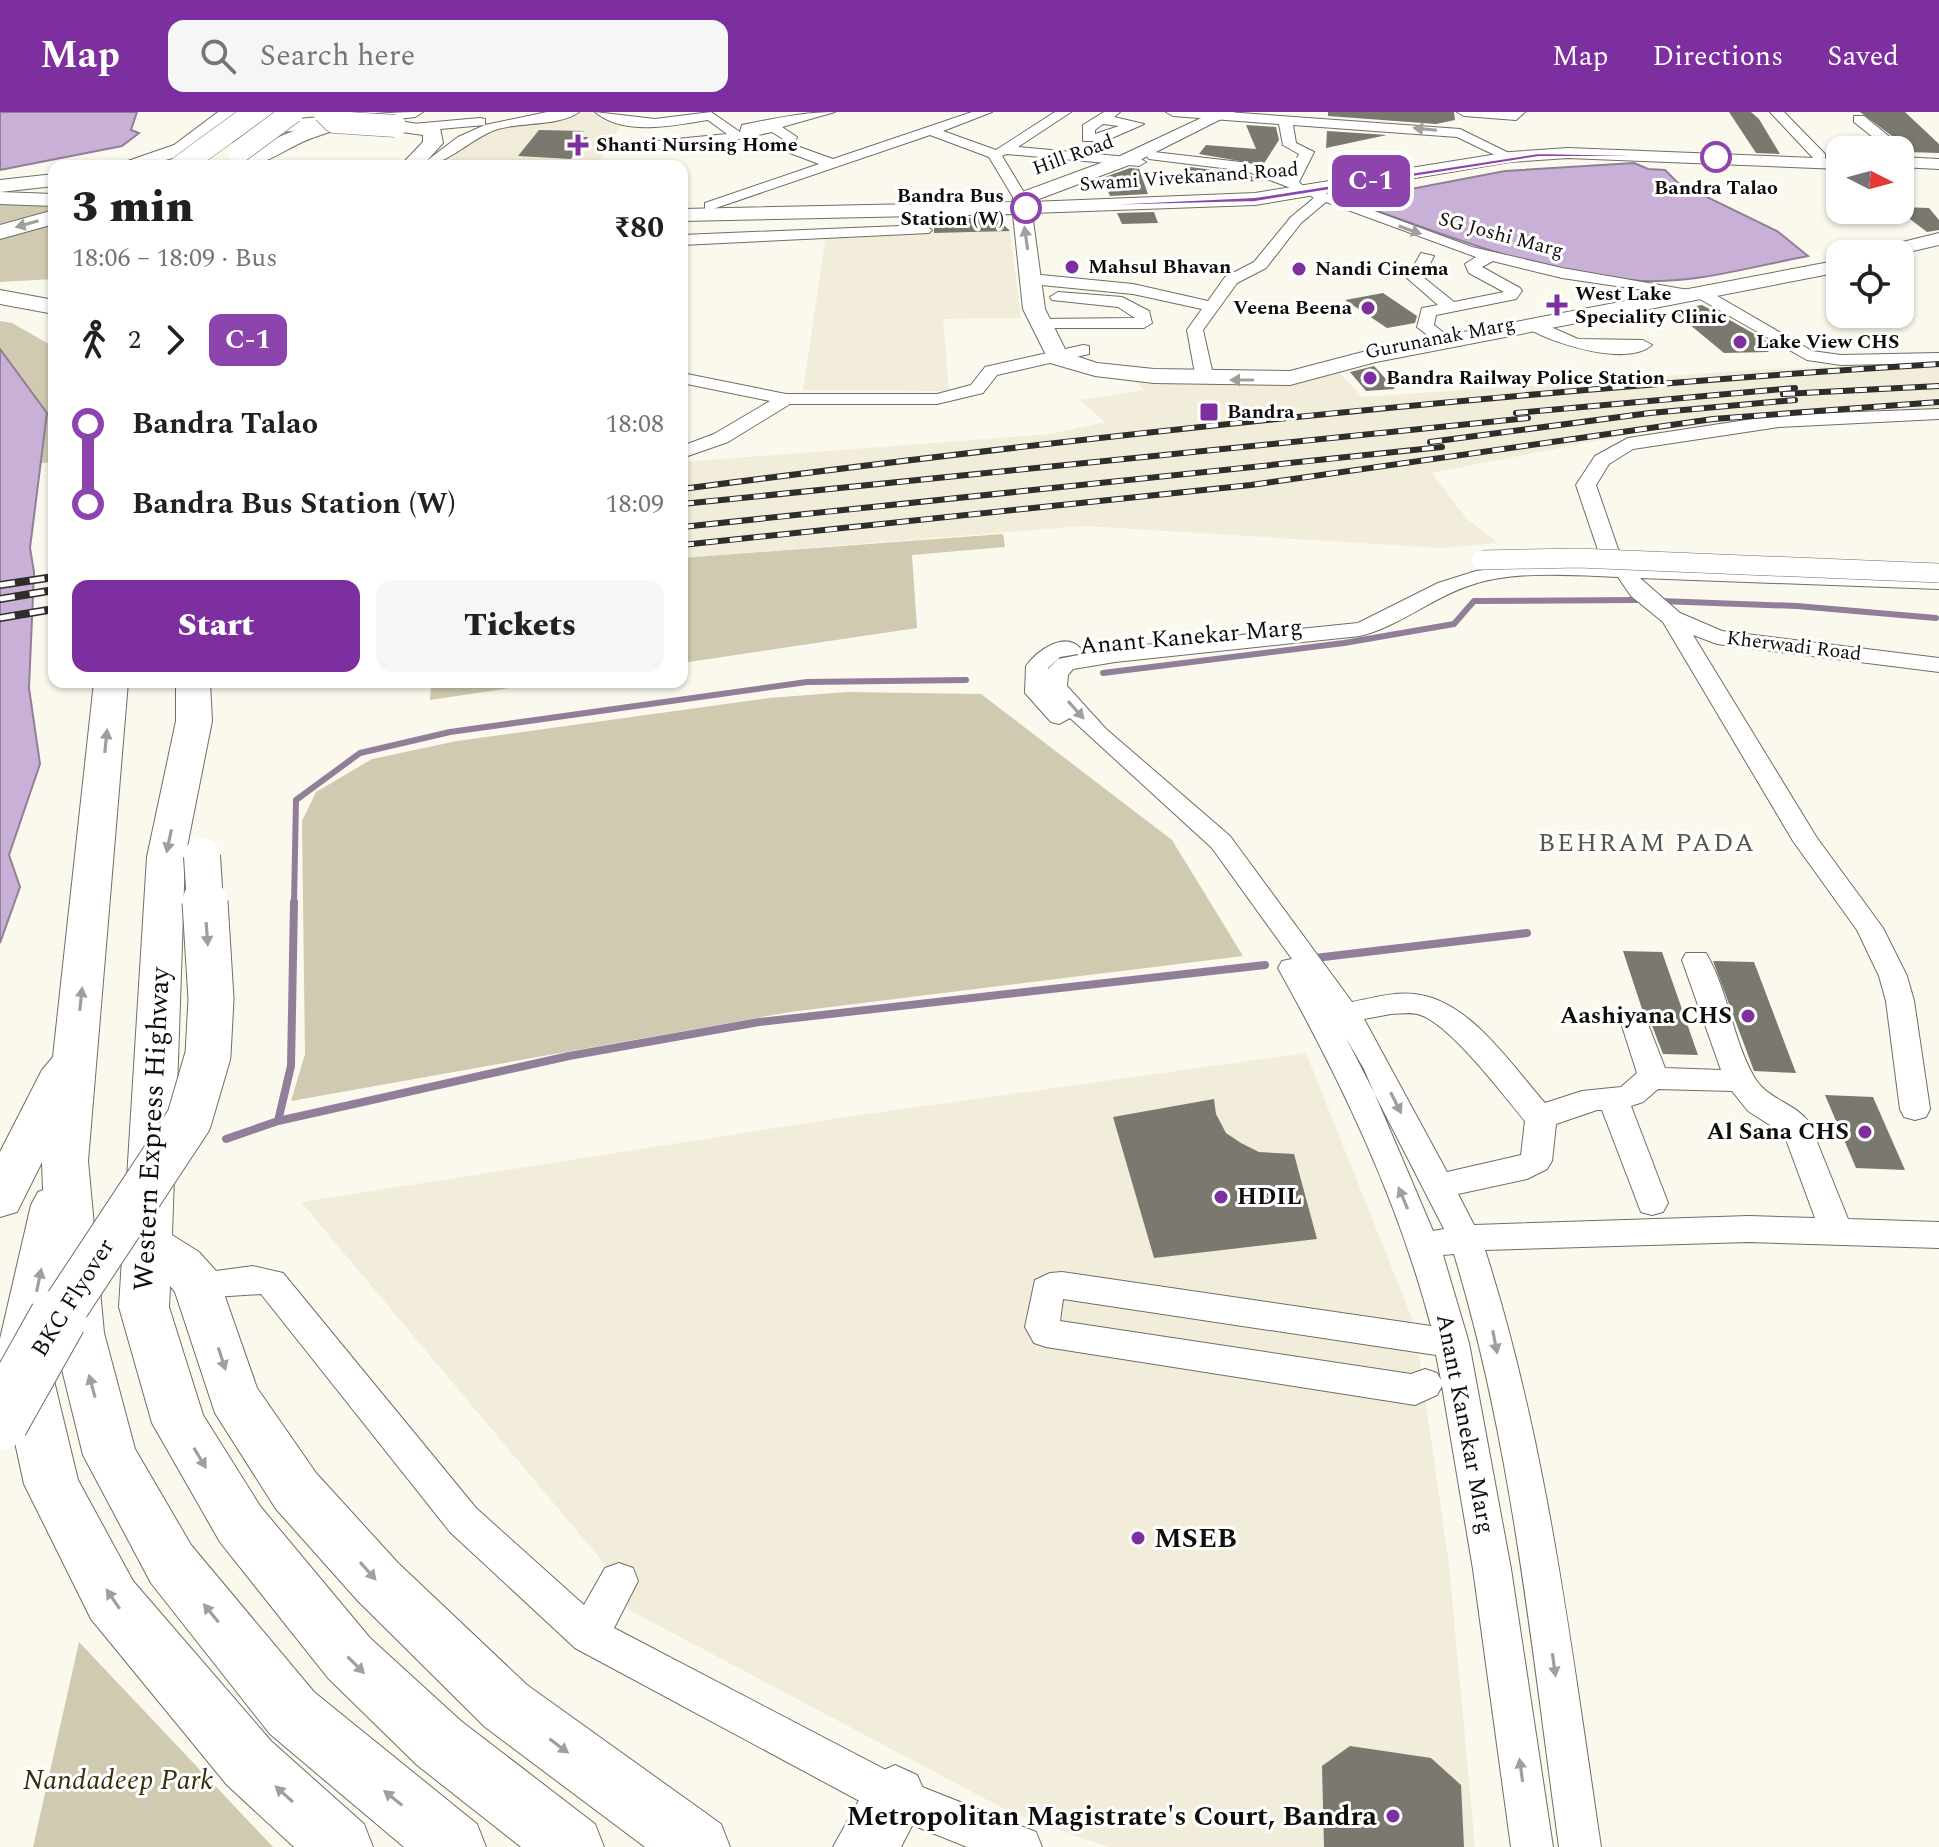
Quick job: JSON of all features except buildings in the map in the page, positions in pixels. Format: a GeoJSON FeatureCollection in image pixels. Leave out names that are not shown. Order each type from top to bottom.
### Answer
{"type":"FeatureCollection","features":[{"type":"Feature","properties":{"kind":"highway"},"geometry":{"type":"LineString","coordinates":[[149,160],[181,149],[230,112]]}},
{"type":"Feature","properties":{"kind":"highway"},"geometry":{"type":"LineString","coordinates":[[189,160],[255,112]]}},
{"type":"Feature","properties":{"kind":"highway"},"geometry":{"type":"LineString","coordinates":[[229,160],[293,112]]}},
{"type":"Feature","properties":{"kind":"highway"},"geometry":{"type":"LineString","coordinates":[[272,127],[329,117],[395,126],[416,119],[433,132],[434,137],[433,143],[416,160]]}},
{"type":"Feature","properties":{"kind":"highway"},"geometry":{"type":"LineString","coordinates":[[0,188],[48,181]]}},
{"type":"Feature","properties":{"kind":"highway"},"geometry":{"type":"LineString","coordinates":[[0,232],[48,219]]}},
{"type":"Feature","properties":{"kind":"highway"},"geometry":{"type":"LineString","coordinates":[[0,287],[48,284]]}},
{"type":"Feature","properties":{"kind":"highway"},"geometry":{"type":"LineString","coordinates":[[0,297],[48,306]]}},
{"type":"Feature","properties":{"kind":"highway"},"geometry":{"type":"LineString","coordinates":[[110,688],[65,1161],[22,1356],[52,1484],[112,1600],[249,1763],[341,1847]]}},
{"type":"Feature","properties":{"kind":"highway","name":"BKC Flyover"},"geometry":{"type":"LineString","coordinates":[[0,1421],[52,1327],[189,1120],[209,1041],[211,999],[193,702]]}},
{"type":"Feature","properties":{"kind":"highway","name":"Western Express Highway"},"geometry":{"type":"LineString","coordinates":[[193,702],[166,857],[144,1307],[179,1423],[250,1536],[349,1658],[439,1743],[572,1847]]}},
{"type":"Feature","properties":{"kind":"highway"},"geometry":{"type":"LineString","coordinates":[[4,1196],[77,1044]]}},
{"type":"Feature","properties":{"kind":"highway"},"geometry":{"type":"LineString","coordinates":[[65,1161],[78,1333],[110,1455],[171,1564],[292,1713],[454,1847]]}},
{"type":"Feature","properties":{"kind":"highway"},"geometry":{"type":"LineString","coordinates":[[147,1245],[181,1264],[198,1285],[234,1397],[296,1491],[378,1582],[506,1706],[698,1847]]}},
{"type":"Feature","properties":{"kind":"main road"},"geometry":{"type":"LineString","coordinates":[[200,135],[225,122],[307,112]]}},
{"type":"Feature","properties":{"kind":"main road","name":"Hill Road"},"geometry":{"type":"LineString","coordinates":[[1035,207],[1231,114]]}},
{"type":"Feature","properties":{"kind":"main road","name":"Hill Road"},"geometry":{"type":"LineString","coordinates":[[1035,207],[1231,114]]}},
{"type":"Feature","properties":{"kind":"main road"},"geometry":{"type":"LineString","coordinates":[[257,160],[295,136],[369,115],[416,119]]}},
{"type":"Feature","properties":{"kind":"main road","name":"Swami Vivekanand Road"},"geometry":{"type":"LineString","coordinates":[[688,207],[1035,207],[1255,199],[1504,154],[1662,148],[1826,157]]}},
{"type":"Feature","properties":{"kind":"main road","name":"Swami Vivekanand Road"},"geometry":{"type":"LineString","coordinates":[[1504,154],[1639,154],[1826,163]]}},
{"type":"Feature","properties":{"kind":"main road"},"geometry":{"type":"LineString","coordinates":[[1914,162],[1939,167]]}},
{"type":"Feature","properties":{"kind":"main road"},"geometry":{"type":"LineString","coordinates":[[1085,182],[1085,190],[1099,197]]}},
{"type":"Feature","properties":{"kind":"main road"},"geometry":{"type":"LineString","coordinates":[[0,188],[48,192]]}},
{"type":"Feature","properties":{"kind":"main road","name":"Swami Vivekanand Road"},"geometry":{"type":"LineString","coordinates":[[1035,207],[1099,197],[1306,190]]}},
{"type":"Feature","properties":{"kind":"main road"},"geometry":{"type":"LineString","coordinates":[[0,198],[48,200]]}},
{"type":"Feature","properties":{"kind":"main road","name":"Swami Vivekanand Road"},"geometry":{"type":"LineString","coordinates":[[688,215],[924,205]]}},
{"type":"Feature","properties":{"kind":"main road"},"geometry":{"type":"LineString","coordinates":[[1035,207],[1031,279],[1050,323],[1058,358],[1117,372],[1202,369]]}},
{"type":"Feature","properties":{"kind":"main road"},"geometry":{"type":"LineString","coordinates":[[1914,248],[1938,244]]}},
{"type":"Feature","properties":{"kind":"main road"},"geometry":{"type":"LineString","coordinates":[[1914,250],[1938,244]]}},
{"type":"Feature","properties":{"kind":"main road","name":"Gurunanak Marg"},"geometry":{"type":"LineString","coordinates":[[1202,369],[1323,359],[1826,267]]}},
{"type":"Feature","properties":{"kind":"main road"},"geometry":{"type":"LineString","coordinates":[[1050,323],[1056,281]]}},
{"type":"Feature","properties":{"kind":"main road"},"geometry":{"type":"LineString","coordinates":[[1050,323],[1068,342],[1083,350],[1202,369],[1290,378],[1374,356],[1693,293]]}},
{"type":"Feature","properties":{"kind":"street"},"geometry":{"type":"LineString","coordinates":[[416,119],[549,112]]}},
{"type":"Feature","properties":{"kind":"street"},"geometry":{"type":"LineString","coordinates":[[434,160],[451,144],[476,130],[572,112]]}},
{"type":"Feature","properties":{"kind":"street"},"geometry":{"type":"LineString","coordinates":[[602,112],[621,122],[655,123],[713,117],[739,137]]}},
{"type":"Feature","properties":{"kind":"street"},"geometry":{"type":"LineString","coordinates":[[723,112],[731,115],[727,120],[731,123],[760,128],[828,112]]}},
{"type":"Feature","properties":{"kind":"street"},"geometry":{"type":"LineString","coordinates":[[959,112],[980,114]]}},
{"type":"Feature","properties":{"kind":"street"},"geometry":{"type":"LineString","coordinates":[[1035,207],[1001,152],[1064,112]]}},
{"type":"Feature","properties":{"kind":"street"},"geometry":{"type":"LineString","coordinates":[[1173,112],[1460,133],[1504,154]]}},
{"type":"Feature","properties":{"kind":"street"},"geometry":{"type":"LineString","coordinates":[[1464,112],[1516,116],[1518,112]]}},
{"type":"Feature","properties":{"kind":"street"},"geometry":{"type":"LineString","coordinates":[[1777,112],[1820,157]]}},
{"type":"Feature","properties":{"kind":"street"},"geometry":{"type":"LineString","coordinates":[[710,206],[980,114]]}},
{"type":"Feature","properties":{"kind":"street"},"geometry":{"type":"LineString","coordinates":[[1859,119],[1877,136]]}},
{"type":"Feature","properties":{"kind":"street"},"geometry":{"type":"LineString","coordinates":[[1202,369],[1195,330],[1231,280],[1260,265],[1296,220],[1306,190],[1307,152],[1290,145],[1285,120]]}},
{"type":"Feature","properties":{"kind":"street"},"geometry":{"type":"LineString","coordinates":[[685,121],[717,153]]}},
{"type":"Feature","properties":{"kind":"street"},"geometry":{"type":"LineString","coordinates":[[655,123],[638,152],[768,135],[790,137],[788,147],[832,164]]}},
{"type":"Feature","properties":{"kind":"street","name":"SG Joshi Marg"},"geometry":{"type":"LineString","coordinates":[[930,131],[1001,152],[1249,167],[1492,256],[1562,273],[1693,293]]}},
{"type":"Feature","properties":{"kind":"street"},"geometry":{"type":"LineString","coordinates":[[680,156],[717,153],[768,135]]}},
{"type":"Feature","properties":{"kind":"street"},"geometry":{"type":"LineString","coordinates":[[859,140],[907,156]]}},
{"type":"Feature","properties":{"kind":"street"},"geometry":{"type":"LineString","coordinates":[[688,240],[924,230]]}},
{"type":"Feature","properties":{"kind":"street"},"geometry":{"type":"LineString","coordinates":[[1426,256],[1415,278],[1450,307]]}},
{"type":"Feature","properties":{"kind":"street"},"geometry":{"type":"LineString","coordinates":[[1441,337],[1425,327],[1428,312],[1510,296],[1514,291],[1475,270],[1473,264],[1492,256]]}},
{"type":"Feature","properties":{"kind":"street"},"geometry":{"type":"LineString","coordinates":[[1031,279],[1133,289],[1210,306]]}},
{"type":"Feature","properties":{"kind":"street"},"geometry":{"type":"LineString","coordinates":[[1050,323],[1144,323],[1143,315],[1122,302],[1056,281]]}},
{"type":"Feature","properties":{"kind":"street"},"geometry":{"type":"LineString","coordinates":[[1693,293],[1807,355],[1841,360],[1939,358]]}},
{"type":"Feature","properties":{"kind":"street"},"geometry":{"type":"LineString","coordinates":[[1535,325],[1566,344],[1595,348],[1643,345]]}},
{"type":"Feature","properties":{"kind":"street"},"geometry":{"type":"LineString","coordinates":[[688,379],[786,399],[937,399],[977,389],[991,371],[1083,350]]}},
{"type":"Feature","properties":{"kind":"street"},"geometry":{"type":"LineString","coordinates":[[688,450],[721,438],[786,399]]}},
{"type":"Feature","properties":{"kind":"street","name":"Kherwadi Road"},"geometry":{"type":"LineString","coordinates":[[1939,414],[1779,421],[1628,444],[1602,460],[1586,485],[1608,550],[1639,591],[1672,618],[1717,637],[1939,665]]}},
{"type":"Feature","properties":{"kind":"street","name":"Anant Kanekar Marg"},"geometry":{"type":"LineString","coordinates":[[1246,886],[1207,846],[1074,735],[1037,693],[1037,666],[1053,651],[1143,638],[1334,625],[1372,617],[1455,568],[1482,560],[1578,558],[1939,573]]}},
{"type":"Feature","properties":{"kind":"street","name":"Anant Kanekar Marg"},"geometry":{"type":"LineString","coordinates":[[1580,1847],[1543,1588],[1492,1324],[1466,1241],[1439,1186],[1333,1016],[1246,886],[1221,842],[1098,734],[1055,687],[1057,673],[1066,664],[1115,655],[1360,629],[1402,614],[1427,596],[1486,576],[1622,571],[1939,583]]}},
{"type":"Feature","properties":{"kind":"street"},"geometry":{"type":"LineString","coordinates":[[1672,618],[1806,841],[1869,928],[1893,976],[1900,1001],[1915,1109]]}},
{"type":"Feature","properties":{"kind":"street"},"geometry":{"type":"LineString","coordinates":[[1696,960],[1740,1081],[1759,1103],[1792,1122],[1798,1130],[1837,1234]]}},
{"type":"Feature","properties":{"kind":"street"},"geometry":{"type":"LineString","coordinates":[[1333,1016],[1395,1006],[1428,1007],[1449,1019],[1541,1118],[1536,1161],[1527,1167],[1439,1186]]}},
{"type":"Feature","properties":{"kind":"street"},"geometry":{"type":"LineString","coordinates":[[1636,1026],[1654,1078]]}},
{"type":"Feature","properties":{"kind":"street","name":"Anant Kanekar Marg"},"geometry":{"type":"LineString","coordinates":[[1363,1067],[1423,1245],[1452,1343],[1492,1569],[1532,1847]]}},
{"type":"Feature","properties":{"kind":"street"},"geometry":{"type":"LineString","coordinates":[[1541,1118],[1592,1099],[1635,1093],[1645,1081],[1654,1078],[1740,1081]]}},
{"type":"Feature","properties":{"kind":"street"},"geometry":{"type":"LineString","coordinates":[[1613,1098],[1652,1203]]}},
{"type":"Feature","properties":{"kind":"street"},"geometry":{"type":"LineString","coordinates":[[1423,1245],[1499,1235],[1749,1229],[1939,1235]]}},
{"type":"Feature","properties":{"kind":"street"},"geometry":{"type":"LineString","coordinates":[[198,1285],[253,1279],[271,1282],[463,1520],[589,1635],[880,1822],[1021,1847]]}},
{"type":"Feature","properties":{"kind":"street"},"geometry":{"type":"LineString","coordinates":[[1425,1384],[1415,1390],[1046,1333],[1042,1327],[1047,1290],[1050,1286],[1062,1285],[1452,1343]]}},
{"type":"Feature","properties":{"kind":"street"},"geometry":{"type":"LineString","coordinates":[[589,1635],[619,1581]]}},
{"type":"Feature","properties":{"kind":"shaded area"},"geometry":{"type":"Polygon","coordinates":[[[0,112],[137,112],[131,130],[139,133],[122,146],[0,170],[0,112]]]}},
{"type":"Feature","properties":{"kind":"shaded area"},"geometry":{"type":"Polygon","coordinates":[[[582,112],[605,112],[623,122],[600,160],[450,160],[477,134],[496,126],[582,112]]]}},
{"type":"Feature","properties":{"kind":"shaded area","name":"Bandra Talao"},"geometry":{"type":"Polygon","coordinates":[[[1634,163],[1648,169],[1665,170],[1678,183],[1777,231],[1808,256],[1685,279],[1644,281],[1606,278],[1494,252],[1348,201],[1505,171],[1634,163]]]}},
{"type":"Feature","properties":{"kind":"shaded area"},"geometry":{"type":"Polygon","coordinates":[[[1010,231],[1021,318],[943,319],[949,391],[803,390],[826,235],[1010,231]]]}},
{"type":"Feature","properties":{"kind":"shaded area"},"geometry":{"type":"Polygon","coordinates":[[[0,349],[47,413],[30,548],[34,572],[29,688],[40,764],[9,855],[20,887],[0,943],[0,349]]]}},
{"type":"Feature","properties":{"kind":"shaded area"},"geometry":{"type":"Polygon","coordinates":[[[1939,363],[1939,410],[1859,411],[1641,432],[1432,473],[1467,519],[1498,543],[1441,548],[1085,526],[688,558],[688,462],[1050,434],[1105,422],[1080,400],[1144,390],[1134,381],[1277,384],[1338,371],[1362,397],[1768,369],[1939,363]]]}},
{"type":"Feature","properties":{"kind":"shaded area"},"geometry":{"type":"Polygon","coordinates":[[[1306,1053],[1415,1326],[1449,1565],[1475,1847],[1108,1847],[1012,1813],[629,1610],[619,1581],[301,1202],[846,1117],[1306,1053]]]}},
{"type":"Feature","properties":{"kind":"green space"},"geometry":{"type":"Polygon","coordinates":[[[0,203],[48,206],[48,216],[0,228],[0,203]]]}},
{"type":"Feature","properties":{"kind":"green space"},"geometry":{"type":"Polygon","coordinates":[[[48,223],[48,279],[0,282],[0,237],[48,223]]]}},
{"type":"Feature","properties":{"kind":"green space"},"geometry":{"type":"Polygon","coordinates":[[[0,321],[12,323],[48,344],[48,462],[41,463],[47,413],[0,349],[0,321]]]}},
{"type":"Feature","properties":{"kind":"green space"},"geometry":{"type":"Polygon","coordinates":[[[1003,534],[1005,547],[912,555],[917,628],[688,662],[688,558],[1003,534]]]}},
{"type":"Feature","properties":{"kind":"green space"},"geometry":{"type":"Polygon","coordinates":[[[431,688],[510,688],[430,700],[431,688]]]}},
{"type":"Feature","properties":{"kind":"green space"},"geometry":{"type":"Polygon","coordinates":[[[847,692],[981,694],[1172,840],[1243,956],[790,1012],[291,1101],[305,1054],[302,821],[316,792],[372,759],[457,741],[769,698],[847,692]]]}},
{"type":"Feature","properties":{"kind":"green space","name":"Nandadeep Park"},"geometry":{"type":"Polygon","coordinates":[[[79,1642],[273,1847],[33,1847],[79,1642]]]}},
{"type":"Feature","properties":{"kind":"waterway"},"geometry":{"type":"LineString","coordinates":[[1103,673],[1344,643],[1454,624],[1474,601],[1638,600]]}},
{"type":"Feature","properties":{"kind":"waterway"},"geometry":{"type":"LineString","coordinates":[[1660,601],[1797,606],[1936,618]]}},
{"type":"Feature","properties":{"kind":"waterway"},"geometry":{"type":"LineString","coordinates":[[294,904],[296,800],[360,753],[450,732],[807,682],[966,680]]}},
{"type":"Feature","properties":{"kind":"waterway"},"geometry":{"type":"LineString","coordinates":[[278,1121],[291,1066],[294,902]]}},
{"type":"Feature","properties":{"kind":"waterway"},"geometry":{"type":"LineString","coordinates":[[1315,958],[1527,933]]}},
{"type":"Feature","properties":{"kind":"waterway"},"geometry":{"type":"LineString","coordinates":[[278,1121],[569,1056],[759,1022],[1265,965]]}},
{"type":"Feature","properties":{"kind":"waterway"},"geometry":{"type":"LineString","coordinates":[[226,1139],[278,1121]]}},
{"type":"Feature","properties":{"kind":"railway"},"geometry":{"type":"LineString","coordinates":[[688,488],[1152,432],[1466,400],[1939,364]]}},
{"type":"Feature","properties":{"kind":"railway"},"geometry":{"type":"LineString","coordinates":[[1783,394],[1939,386]]}},
{"type":"Feature","properties":{"kind":"railway"},"geometry":{"type":"LineString","coordinates":[[1516,413],[1795,388]]}},
{"type":"Feature","properties":{"kind":"railway"},"geometry":{"type":"LineString","coordinates":[[1430,442],[1650,413],[1795,400]]}},
{"type":"Feature","properties":{"kind":"railway"},"geometry":{"type":"LineString","coordinates":[[688,544],[1251,485],[1713,419],[1939,402]]}},
{"type":"Feature","properties":{"kind":"railway"},"geometry":{"type":"LineString","coordinates":[[688,503],[1528,418]]}},
{"type":"Feature","properties":{"kind":"railway"},"geometry":{"type":"LineString","coordinates":[[688,526],[1442,447]]}},
{"type":"Feature","properties":{"kind":"railway"},"geometry":{"type":"LineString","coordinates":[[0,585],[48,578]]}},
{"type":"Feature","properties":{"kind":"railway"},"geometry":{"type":"LineString","coordinates":[[0,599],[48,591]]}},
{"type":"Feature","properties":{"kind":"railway"},"geometry":{"type":"LineString","coordinates":[[0,618],[48,610]]}},
{"type":"Feature","properties":{"kind":"bus line","name":"C-1"},"geometry":{"type":"LineString","coordinates":[[1026,208],[1281,197],[1510,157],[1568,153],[1716,157]]}},
{"type":"Feature","properties":{"kind":"place","name":"Shanti Nursing Home"},"geometry":{"type":"Point","coordinates":[578,145]}},
{"type":"Feature","properties":{"kind":"place","name":"Bandra Talao"},"geometry":{"type":"Point","coordinates":[1716,157]}},
{"type":"Feature","properties":{"kind":"place","name":"Bandra Bus Station (W)"},"geometry":{"type":"Point","coordinates":[1026,208]}},
{"type":"Feature","properties":{"kind":"place","name":"Mahsul Bhavan"},"geometry":{"type":"Point","coordinates":[1072,267]}},
{"type":"Feature","properties":{"kind":"place","name":"Nandi Cinema"},"geometry":{"type":"Point","coordinates":[1299,269]}},
{"type":"Feature","properties":{"kind":"place","name":"West Lake Speciality Clinic"},"geometry":{"type":"Point","coordinates":[1557,305]}},
{"type":"Feature","properties":{"kind":"place","name":"Veena Beena"},"geometry":{"type":"Point","coordinates":[1368,308]}},
{"type":"Feature","properties":{"kind":"place","name":"Lake View CHS"},"geometry":{"type":"Point","coordinates":[1740,342]}},
{"type":"Feature","properties":{"kind":"place","name":"Bandra Railway Police Station"},"geometry":{"type":"Point","coordinates":[1370,378]}},
{"type":"Feature","properties":{"kind":"place","name":"Bandra"},"geometry":{"type":"Point","coordinates":[1209,412]}},
{"type":"Feature","properties":{"kind":"place","name":"Aashiyana CHS"},"geometry":{"type":"Point","coordinates":[1748,1016]}},
{"type":"Feature","properties":{"kind":"place","name":"Al Sana CHS"},"geometry":{"type":"Point","coordinates":[1865,1132]}},
{"type":"Feature","properties":{"kind":"place","name":"HDIL"},"geometry":{"type":"Point","coordinates":[1221,1197]}},
{"type":"Feature","properties":{"kind":"place","name":"MSEB"},"geometry":{"type":"Point","coordinates":[1138,1538]}},
{"type":"Feature","properties":{"kind":"place","name":"Metropolitan Magistrate's Court, Bandra"},"geometry":{"type":"Point","coordinates":[1393,1816]}},
{"type":"Feature","properties":{"kind":"district","name":"BEHRAM PADA"},"geometry":{"type":"Point","coordinates":[1647,843]}}]}
